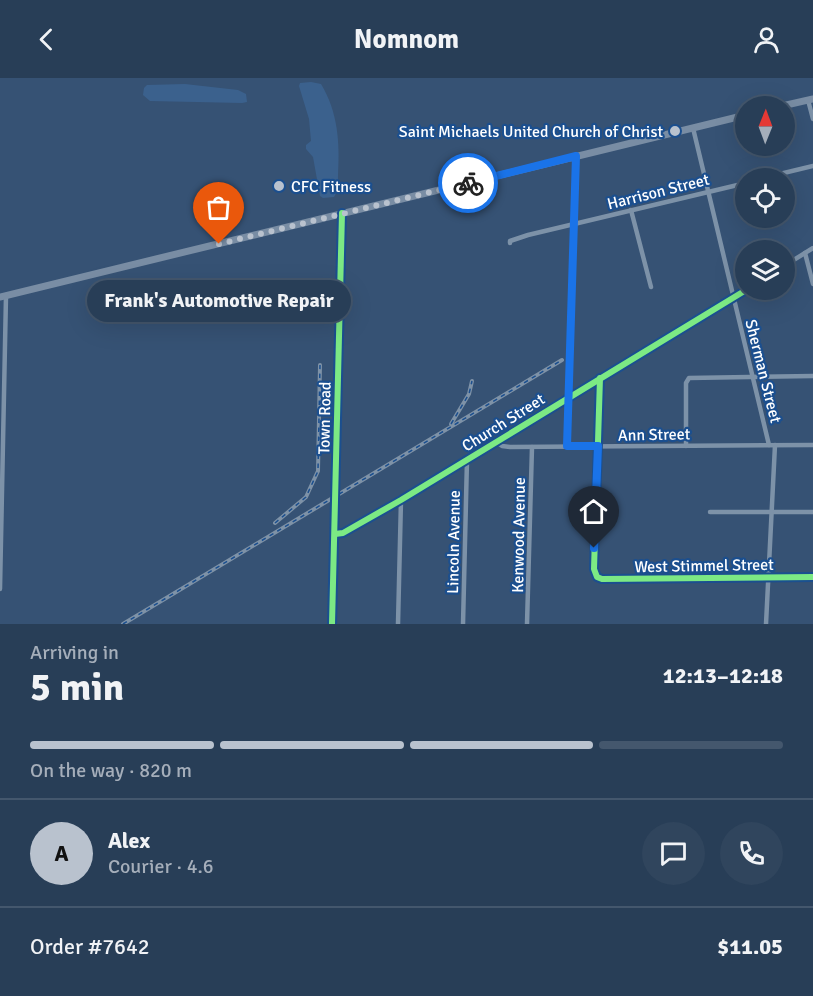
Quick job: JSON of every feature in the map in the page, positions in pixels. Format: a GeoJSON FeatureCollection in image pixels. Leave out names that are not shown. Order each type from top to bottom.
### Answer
{"type":"FeatureCollection","features":[{"type":"Feature","properties":{"kind":"main road"},"geometry":{"type":"LineString","coordinates":[[795,103],[811,100]]}},
{"type":"Feature","properties":{"kind":"main road"},"geometry":{"type":"LineString","coordinates":[[3,297],[735,118]]}},
{"type":"Feature","properties":{"kind":"street"},"geometry":{"type":"LineString","coordinates":[[811,100],[813,119]]}},
{"type":"Feature","properties":{"kind":"street","name":"Sherman Street"},"geometry":{"type":"LineString","coordinates":[[693,128],[753,377],[772,445],[772,512],[766,624]]}},
{"type":"Feature","properties":{"kind":"street"},"geometry":{"type":"LineString","coordinates":[[567,446],[576,156]]}},
{"type":"Feature","properties":{"kind":"street"},"geometry":{"type":"LineString","coordinates":[[795,170],[813,166]]}},
{"type":"Feature","properties":{"kind":"street","name":"Harrison Street"},"geometry":{"type":"LineString","coordinates":[[510,243],[510,241],[574,224],[735,186]]}},
{"type":"Feature","properties":{"kind":"street"},"geometry":{"type":"LineString","coordinates":[[631,210],[651,287]]}},
{"type":"Feature","properties":{"kind":"street","name":"Town Road"},"geometry":{"type":"LineString","coordinates":[[332,624],[342,213]]}},
{"type":"Feature","properties":{"kind":"street"},"geometry":{"type":"LineString","coordinates":[[795,259],[813,248]]}},
{"type":"Feature","properties":{"kind":"street"},"geometry":{"type":"LineString","coordinates":[[805,253],[813,284]]}},
{"type":"Feature","properties":{"kind":"street"},"geometry":{"type":"LineString","coordinates":[[0,589],[3,297]]}},
{"type":"Feature","properties":{"kind":"street","name":"Church Street"},"geometry":{"type":"LineString","coordinates":[[334,534],[343,533],[401,500],[734,297]]}},
{"type":"Feature","properties":{"kind":"street"},"geometry":{"type":"LineString","coordinates":[[686,446],[686,383],[689,378],[813,376]]}},
{"type":"Feature","properties":{"kind":"street"},"geometry":{"type":"LineString","coordinates":[[598,446],[600,378]]}},
{"type":"Feature","properties":{"kind":"street","name":"Ann Street"},"geometry":{"type":"LineString","coordinates":[[496,442],[502,446],[532,447],[813,445]]}},
{"type":"Feature","properties":{"kind":"street","name":"West Stimmel Street"},"geometry":{"type":"LineString","coordinates":[[598,446],[594,569],[597,577],[602,579],[813,577]]}},
{"type":"Feature","properties":{"kind":"street","name":"Kenwood Avenue"},"geometry":{"type":"LineString","coordinates":[[528,624],[532,447]]}},
{"type":"Feature","properties":{"kind":"street","name":"Lincoln Avenue"},"geometry":{"type":"LineString","coordinates":[[463,624],[467,460]]}},
{"type":"Feature","properties":{"kind":"street"},"geometry":{"type":"LineString","coordinates":[[398,624],[401,500]]}},
{"type":"Feature","properties":{"kind":"street"},"geometry":{"type":"LineString","coordinates":[[710,512],[813,512]]}},
{"type":"Feature","properties":{"kind":"water"},"geometry":{"type":"Polygon","coordinates":[[[300,83],[321,84],[331,106],[337,128],[338,187],[334,197],[320,196],[313,157],[306,149],[306,145],[311,141],[309,119],[299,86],[300,83]]]}},
{"type":"Feature","properties":{"kind":"water"},"geometry":{"type":"Polygon","coordinates":[[[185,84],[238,90],[246,94],[247,102],[150,101],[143,95],[147,85],[185,84]]]}},
{"type":"Feature","properties":{"kind":"railway"},"geometry":{"type":"LineString","coordinates":[[123,624],[562,360]]}},
{"type":"Feature","properties":{"kind":"railway"},"geometry":{"type":"LineString","coordinates":[[275,523],[306,497],[318,471],[320,365]]}},
{"type":"Feature","properties":{"kind":"railway"},"geometry":{"type":"LineString","coordinates":[[451,424],[469,394],[472,381]]}},
{"type":"Feature","properties":{"kind":"cycle path"},"geometry":{"type":"LineString","coordinates":[[332,624],[342,213]]}},
{"type":"Feature","properties":{"kind":"cycle path"},"geometry":{"type":"LineString","coordinates":[[335,534],[343,533],[401,500],[735,297]]}},
{"type":"Feature","properties":{"kind":"cycle path"},"geometry":{"type":"LineString","coordinates":[[600,378],[594,569],[597,577],[602,579],[813,577]]}},
{"type":"Feature","properties":{"kind":"way so far"},"geometry":{"type":"LineString","coordinates":[[219,244],[468,183]]}},
{"type":"Feature","properties":{"kind":"place","name":"Saint Michaels United Church of Christ"},"geometry":{"type":"Point","coordinates":[675,131]}},
{"type":"Feature","properties":{"kind":"place","name":"CFC Fitness"},"geometry":{"type":"Point","coordinates":[279,186]}},
{"type":"Feature","properties":{"kind":"place","name":"Frank's Automotive Repair"},"geometry":{"type":"Point","coordinates":[219,244]}},
{"type":"Feature","properties":{"kind":"route"},"geometry":{"type":"LineString","coordinates":[[468,183],[576,156],[567,446],[598,446],[594,548]]}}]}
